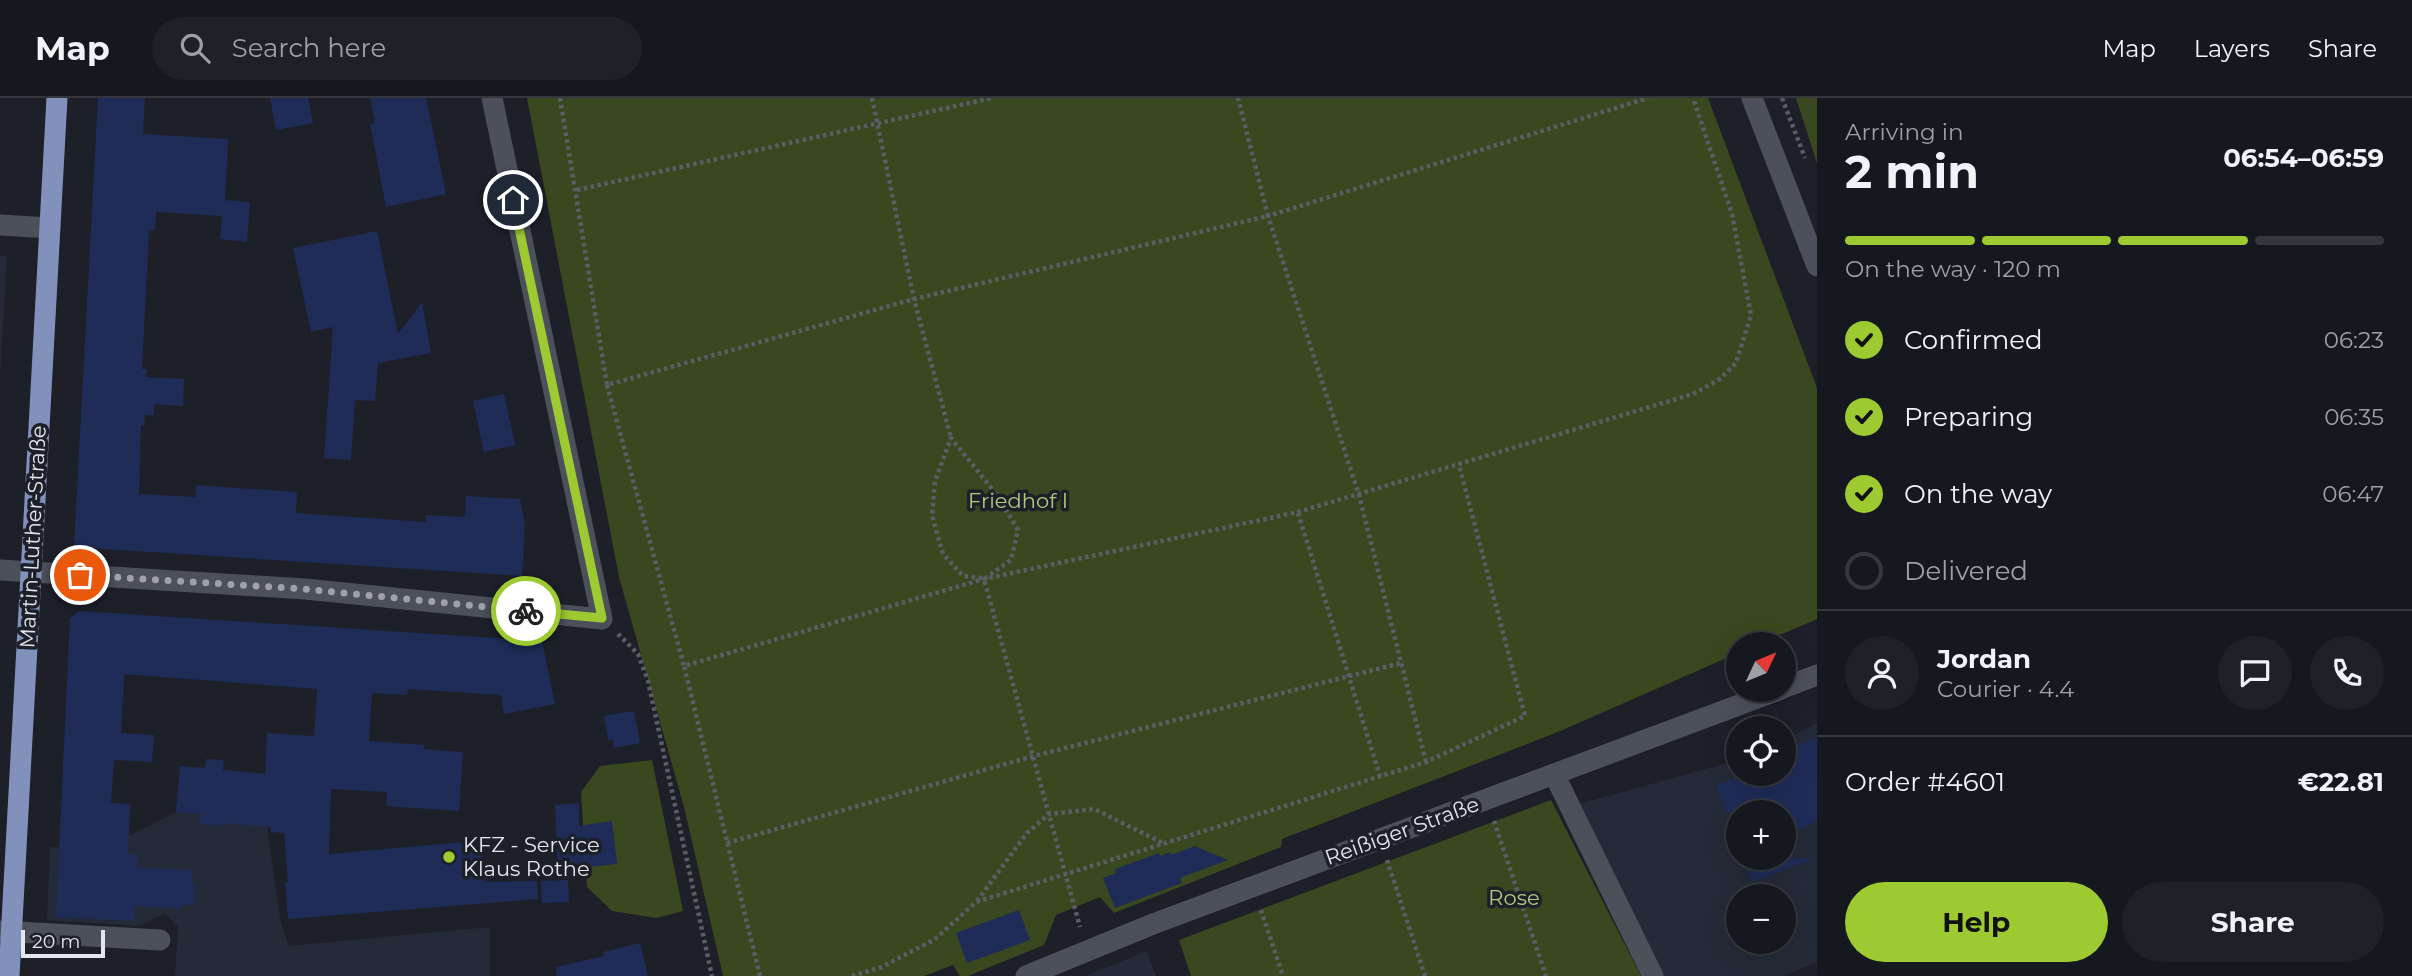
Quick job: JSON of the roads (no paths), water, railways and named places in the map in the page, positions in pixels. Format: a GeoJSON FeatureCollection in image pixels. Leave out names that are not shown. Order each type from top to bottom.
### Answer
{"type":"FeatureCollection","features":[{"type":"Feature","properties":{"kind":"main road","name":"Martin-Luther-Straße"},"geometry":{"type":"LineString","coordinates":[[9,976],[6,932],[31,572],[57,98]]}},
{"type":"Feature","properties":{"kind":"street"},"geometry":{"type":"LineString","coordinates":[[0,570],[305,589],[602,618],[492,98]]}},
{"type":"Feature","properties":{"kind":"street"},"geometry":{"type":"LineString","coordinates":[[1752,98],[1817,267]]}},
{"type":"Feature","properties":{"kind":"street"},"geometry":{"type":"LineString","coordinates":[[0,225],[50,228]]}},
{"type":"Feature","properties":{"kind":"street","name":"Reißiger Straße"},"geometry":{"type":"LineString","coordinates":[[1796,683],[1817,675]]}},
{"type":"Feature","properties":{"kind":"street","name":"Reißiger Straße"},"geometry":{"type":"LineString","coordinates":[[1026,976],[1253,886],[1746,702]]}},
{"type":"Feature","properties":{"kind":"street"},"geometry":{"type":"LineString","coordinates":[[1554,774],[1653,976]]}},
{"type":"Feature","properties":{"kind":"street"},"geometry":{"type":"LineString","coordinates":[[6,932],[160,940]]}},
{"type":"Feature","properties":{"kind":"place","name":"KFZ - Service Klaus Rothe"},"geometry":{"type":"Point","coordinates":[449,857]}},
{"type":"Feature","properties":{"kind":"park label","name":"Friedhof I"},"geometry":{"type":"Point","coordinates":[1018,501]}},
{"type":"Feature","properties":{"kind":"park label","name":"Rose"},"geometry":{"type":"Point","coordinates":[1514,898]}}]}
